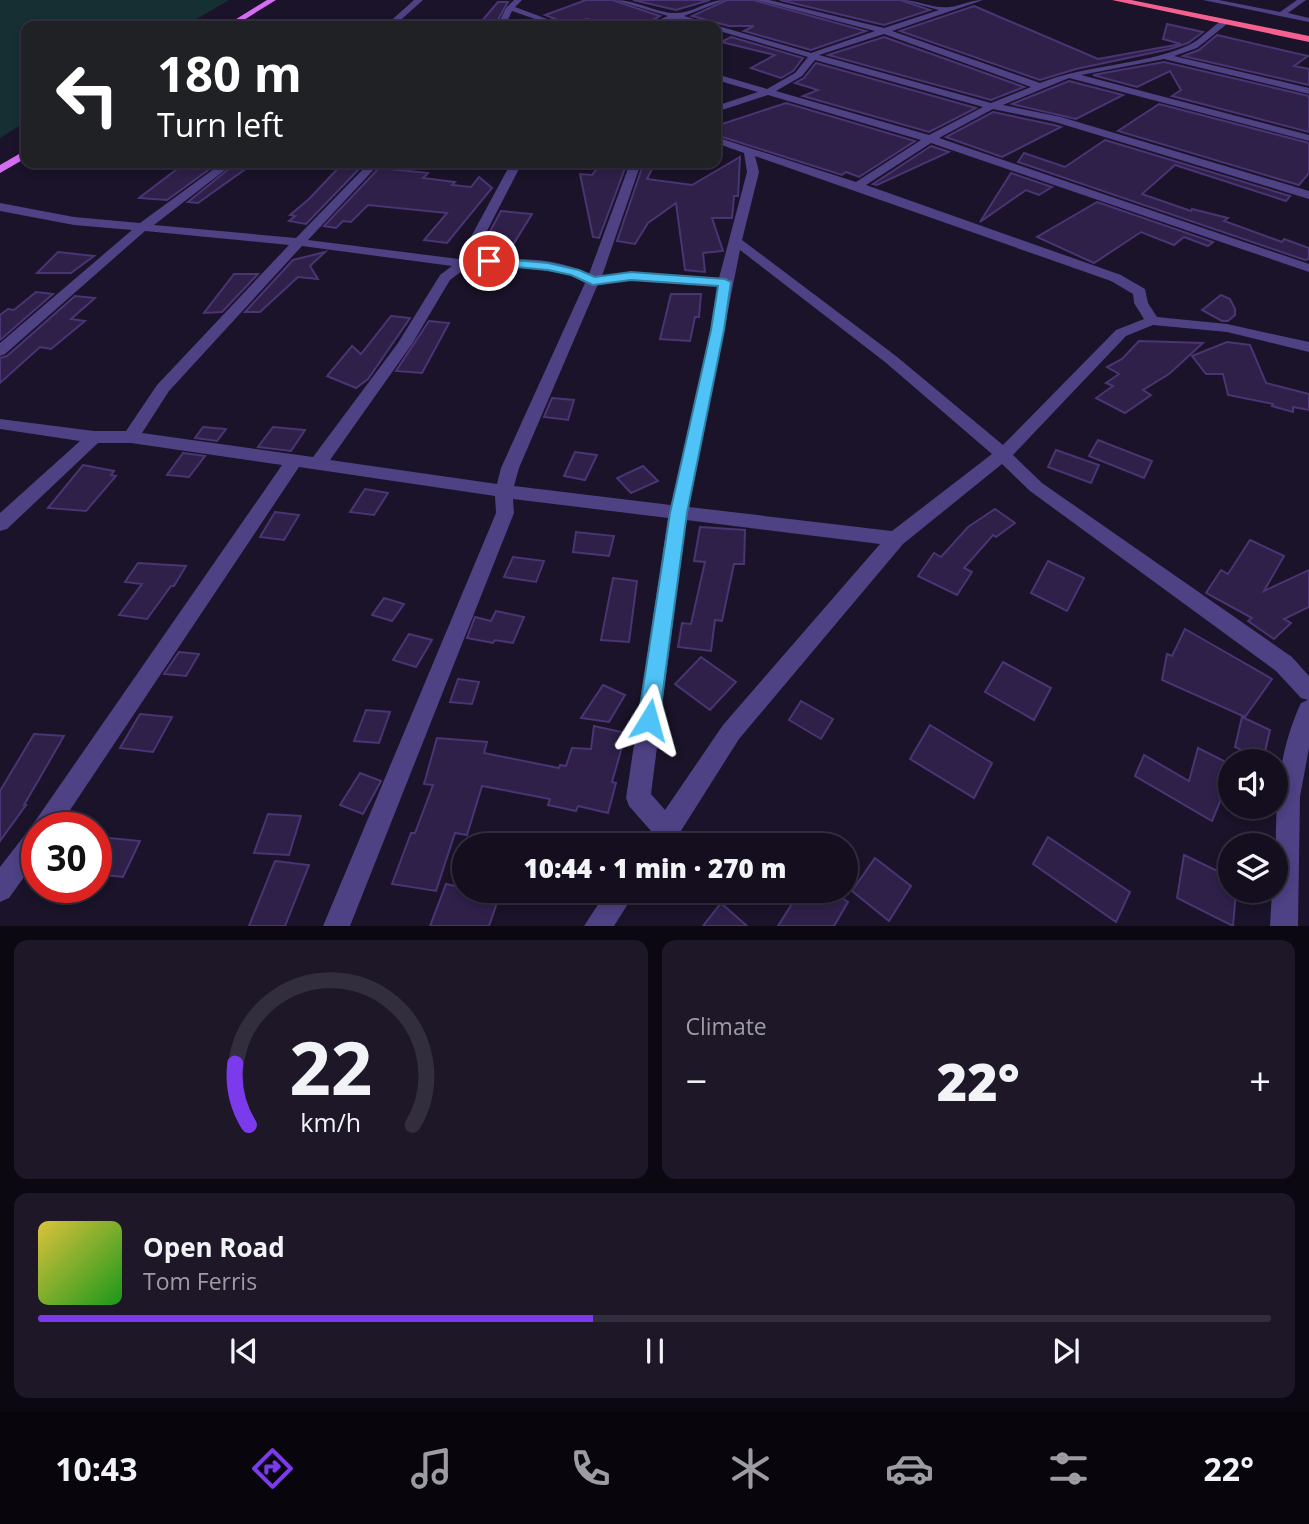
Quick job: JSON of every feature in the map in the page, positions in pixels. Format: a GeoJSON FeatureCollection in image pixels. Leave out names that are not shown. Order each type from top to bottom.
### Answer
{"type":"FeatureCollection","features":[{"type":"Feature","properties":{"kind":"highway"},"geometry":{"type":"LineString","coordinates":[[1117,0],[1309,39]]}},
{"type":"Feature","properties":{"kind":"main road"},"geometry":{"type":"LineString","coordinates":[[237,21],[272,0]]}},
{"type":"Feature","properties":{"kind":"main road"},"geometry":{"type":"LineString","coordinates":[[0,170],[21,156]]}},
{"type":"Feature","properties":{"kind":"street"},"geometry":{"type":"LineString","coordinates":[[395,21],[419,0]]}},
{"type":"Feature","properties":{"kind":"street"},"geometry":{"type":"LineString","coordinates":[[504,21],[518,0]]}},
{"type":"Feature","properties":{"kind":"street"},"geometry":{"type":"LineString","coordinates":[[619,0],[692,21]]}},
{"type":"Feature","properties":{"kind":"street"},"geometry":{"type":"LineString","coordinates":[[664,21],[721,0]]}},
{"type":"Feature","properties":{"kind":"street"},"geometry":{"type":"LineString","coordinates":[[760,0],[884,31],[1038,86]]}},
{"type":"Feature","properties":{"kind":"street"},"geometry":{"type":"LineString","coordinates":[[906,0],[949,11]]}},
{"type":"Feature","properties":{"kind":"street"},"geometry":{"type":"LineString","coordinates":[[814,54],[979,0]]}},
{"type":"Feature","properties":{"kind":"street"},"geometry":{"type":"LineString","coordinates":[[1207,0],[1309,20]]}},
{"type":"Feature","properties":{"kind":"street"},"geometry":{"type":"LineString","coordinates":[[1282,14],[1302,0]]}},
{"type":"Feature","properties":{"kind":"street"},"geometry":{"type":"LineString","coordinates":[[510,8],[548,21]]}},
{"type":"Feature","properties":{"kind":"street"},"geometry":{"type":"LineString","coordinates":[[857,186],[930,139],[992,106],[1069,75],[1164,56],[1194,46],[1224,22]]}},
{"type":"Feature","properties":{"kind":"street"},"geometry":{"type":"LineString","coordinates":[[721,29],[814,54],[886,78],[992,106],[1056,119],[1309,195]]}},
{"type":"Feature","properties":{"kind":"street"},"geometry":{"type":"LineString","coordinates":[[721,108],[768,94],[810,65],[814,54]]}},
{"type":"Feature","properties":{"kind":"street"},"geometry":{"type":"LineString","coordinates":[[1164,56],[1309,91]]}},
{"type":"Feature","properties":{"kind":"street"},"geometry":{"type":"LineString","coordinates":[[1069,75],[1309,138]]}},
{"type":"Feature","properties":{"kind":"street"},"geometry":{"type":"LineString","coordinates":[[721,79],[930,139],[1309,268]]}},
{"type":"Feature","properties":{"kind":"street"},"geometry":{"type":"LineString","coordinates":[[721,142],[857,186],[1116,278],[1140,292],[1141,303],[1152,321]]}},
{"type":"Feature","properties":{"kind":"street"},"geometry":{"type":"LineString","coordinates":[[659,833],[638,798],[678,513],[718,330],[725,282],[753,172],[749,152]]}},
{"type":"Feature","properties":{"kind":"street"},"geometry":{"type":"LineString","coordinates":[[0,351],[144,226],[222,168]]}},
{"type":"Feature","properties":{"kind":"street"},"geometry":{"type":"LineString","coordinates":[[131,438],[163,388],[370,168]]}},
{"type":"Feature","properties":{"kind":"street"},"geometry":{"type":"LineString","coordinates":[[317,465],[405,344],[446,278],[463,264],[514,168]]}},
{"type":"Feature","properties":{"kind":"street"},"geometry":{"type":"LineString","coordinates":[[337,926],[453,635],[505,513],[505,491],[510,468],[593,281],[634,168]]}},
{"type":"Feature","properties":{"kind":"street"},"geometry":{"type":"LineString","coordinates":[[0,207],[74,221],[298,242],[463,264],[518,262],[575,272],[593,281],[631,276],[725,282]]}},
{"type":"Feature","properties":{"kind":"street"},"geometry":{"type":"LineString","coordinates":[[736,241],[928,388],[1004,454],[1037,487],[1284,664],[1309,691]]}},
{"type":"Feature","properties":{"kind":"street"},"geometry":{"type":"LineString","coordinates":[[665,833],[731,732],[896,540],[1004,454],[1121,333],[1152,321],[1227,328],[1309,347]]}},
{"type":"Feature","properties":{"kind":"street"},"geometry":{"type":"LineString","coordinates":[[0,424],[131,438],[505,491],[896,540]]}},
{"type":"Feature","properties":{"kind":"street"},"geometry":{"type":"LineString","coordinates":[[0,524],[94,436]]}},
{"type":"Feature","properties":{"kind":"street"},"geometry":{"type":"LineString","coordinates":[[54,812],[293,462]]}},
{"type":"Feature","properties":{"kind":"street"},"geometry":{"type":"LineString","coordinates":[[1284,926],[1288,797],[1297,748],[1309,710]]}},
{"type":"Feature","properties":{"kind":"street"},"geometry":{"type":"LineString","coordinates":[[0,889],[21,859]]}},
{"type":"Feature","properties":{"kind":"street"},"geometry":{"type":"LineString","coordinates":[[597,926],[614,903]]}},
{"type":"Feature","properties":{"kind":"green space"},"geometry":{"type":"Polygon","coordinates":[[[0,0],[229,0],[193,21],[21,21],[21,125],[0,138],[0,0]]]}},
{"type":"Feature","properties":{"kind":"building"},"geometry":{"type":"Polygon","coordinates":[[[586,0],[612,0],[660,16],[650,21],[560,21],[545,15],[586,0]]]}},
{"type":"Feature","properties":{"kind":"building"},"geometry":{"type":"Polygon","coordinates":[[[633,0],[710,0],[676,10],[633,0]]]}},
{"type":"Feature","properties":{"kind":"building"},"geometry":{"type":"Polygon","coordinates":[[[727,0],[753,0],[866,31],[811,50],[744,31],[754,26],[729,26],[721,24],[721,21],[692,16],[727,0]]]}},
{"type":"Feature","properties":{"kind":"building"},"geometry":{"type":"Polygon","coordinates":[[[780,0],[900,0],[930,10],[884,25],[780,0]]]}},
{"type":"Feature","properties":{"kind":"building"},"geometry":{"type":"Polygon","coordinates":[[[498,2],[508,2],[497,21],[482,21],[498,2]]]}},
{"type":"Feature","properties":{"kind":"building"},"geometry":{"type":"Polygon","coordinates":[[[974,6],[1098,59],[1181,44],[1163,39],[1167,24],[1203,32],[1188,43],[1170,49],[1076,69],[1040,80],[900,31],[974,6]]]}},
{"type":"Feature","properties":{"kind":"building"},"geometry":{"type":"Polygon","coordinates":[[[1217,35],[1308,56],[1294,66],[1309,69],[1309,85],[1183,56],[1199,50],[1217,35]]]}},
{"type":"Feature","properties":{"kind":"building"},"geometry":{"type":"Polygon","coordinates":[[[731,37],[803,58],[793,71],[781,78],[751,68],[775,55],[721,42],[731,37]]]}},
{"type":"Feature","properties":{"kind":"building"},"geometry":{"type":"Polygon","coordinates":[[[884,37],[1024,87],[991,100],[828,55],[884,37]]]}},
{"type":"Feature","properties":{"kind":"building"},"geometry":{"type":"Polygon","coordinates":[[[1164,62],[1309,96],[1309,132],[1172,96],[1181,90],[1170,71],[1137,87],[1093,75],[1164,62]]]}},
{"type":"Feature","properties":{"kind":"building"},"geometry":{"type":"Polygon","coordinates":[[[816,63],[976,108],[929,132],[803,96],[818,90],[795,83],[804,78],[816,63]]]}},
{"type":"Feature","properties":{"kind":"building"},"geometry":{"type":"Polygon","coordinates":[[[1069,81],[1123,95],[1076,119],[1012,104],[1069,81]]]}},
{"type":"Feature","properties":{"kind":"building"},"geometry":{"type":"Polygon","coordinates":[[[786,103],[915,141],[859,177],[846,172],[842,175],[721,137],[721,124],[786,103]]]}},
{"type":"Feature","properties":{"kind":"building"},"geometry":{"type":"Polygon","coordinates":[[[1159,104],[1309,143],[1309,173],[1299,185],[1118,131],[1159,104]]]}},
{"type":"Feature","properties":{"kind":"building"},"geometry":{"type":"Polygon","coordinates":[[[993,112],[1061,127],[1002,157],[946,137],[993,112]]]}},
{"type":"Feature","properties":{"kind":"building"},"geometry":{"type":"Polygon","coordinates":[[[1105,140],[1290,196],[1286,201],[1175,165],[1142,194],[1191,211],[1192,209],[1228,218],[1224,221],[1282,242],[1284,239],[1309,248],[1309,259],[1305,260],[1018,162],[1024,153],[1065,167],[1105,140]]]}},
{"type":"Feature","properties":{"kind":"building"},"geometry":{"type":"Polygon","coordinates":[[[931,146],[949,152],[877,185],[873,184],[931,146]]]}},
{"type":"Feature","properties":{"kind":"building"},"geometry":{"type":"Polygon","coordinates":[[[740,157],[738,196],[734,196],[732,218],[712,218],[723,251],[703,253],[705,272],[685,270],[676,203],[648,223],[635,244],[617,241],[642,168],[652,169],[647,179],[692,185],[740,157]]]}},
{"type":"Feature","properties":{"kind":"building"},"geometry":{"type":"Polygon","coordinates":[[[178,168],[211,168],[167,200],[139,198],[178,168]]]}},
{"type":"Feature","properties":{"kind":"building"},"geometry":{"type":"Polygon","coordinates":[[[230,168],[247,168],[198,203],[188,202],[230,168]]]}},
{"type":"Feature","properties":{"kind":"building"},"geometry":{"type":"Polygon","coordinates":[[[338,168],[360,168],[306,224],[289,221],[295,216],[290,215],[338,168]]]}},
{"type":"Feature","properties":{"kind":"building"},"geometry":{"type":"Polygon","coordinates":[[[379,168],[428,173],[423,178],[471,187],[479,177],[492,188],[447,243],[424,240],[447,213],[368,205],[351,222],[343,221],[336,228],[324,226],[379,168]]]}},
{"type":"Feature","properties":{"kind":"building"},"geometry":{"type":"Polygon","coordinates":[[[597,168],[625,168],[599,238],[593,237],[580,174],[592,175],[597,168]]]}},
{"type":"Feature","properties":{"kind":"building"},"geometry":{"type":"Polygon","coordinates":[[[1011,173],[1052,187],[1039,195],[1026,190],[980,222],[1011,173]]]}},
{"type":"Feature","properties":{"kind":"building"},"geometry":{"type":"Polygon","coordinates":[[[1097,202],[1213,242],[1208,246],[1184,237],[1174,245],[1141,232],[1094,263],[1037,237],[1097,202]]]}},
{"type":"Feature","properties":{"kind":"building"},"geometry":{"type":"Polygon","coordinates":[[[501,211],[532,214],[506,256],[481,248],[501,211]]]}},
{"type":"Feature","properties":{"kind":"building"},"geometry":{"type":"Polygon","coordinates":[[[58,252],[94,256],[71,273],[37,273],[58,252]]]}},
{"type":"Feature","properties":{"kind":"building"},"geometry":{"type":"Polygon","coordinates":[[[325,252],[310,266],[318,279],[298,277],[260,312],[245,312],[293,260],[325,252]]]}},
{"type":"Feature","properties":{"kind":"building"},"geometry":{"type":"Polygon","coordinates":[[[234,274],[258,274],[222,312],[204,313],[234,274]]]}},
{"type":"Feature","properties":{"kind":"building"},"geometry":{"type":"Polygon","coordinates":[[[36,292],[53,294],[0,340],[0,315],[8,309],[14,310],[36,292]]]}},
{"type":"Feature","properties":{"kind":"building"},"geometry":{"type":"Polygon","coordinates":[[[671,294],[701,294],[699,317],[695,317],[690,341],[660,339],[671,294]]]}},
{"type":"Feature","properties":{"kind":"building"},"geometry":{"type":"Polygon","coordinates":[[[1221,295],[1230,299],[1235,309],[1235,315],[1228,321],[1222,321],[1202,310],[1221,295]]]}},
{"type":"Feature","properties":{"kind":"building"},"geometry":{"type":"Polygon","coordinates":[[[75,296],[95,298],[71,319],[85,321],[51,349],[40,347],[0,383],[0,358],[7,356],[75,296]]]}},
{"type":"Feature","properties":{"kind":"building"},"geometry":{"type":"Polygon","coordinates":[[[391,316],[410,318],[368,379],[356,388],[327,376],[352,346],[361,354],[391,316]]]}},
{"type":"Feature","properties":{"kind":"building"},"geometry":{"type":"Polygon","coordinates":[[[429,321],[449,323],[422,373],[396,371],[429,321]]]}},
{"type":"Feature","properties":{"kind":"building"},"geometry":{"type":"Polygon","coordinates":[[[1139,341],[1203,343],[1169,374],[1143,390],[1151,395],[1125,413],[1096,398],[1113,386],[1106,383],[1119,374],[1107,367],[1122,359],[1139,341]]]}},
{"type":"Feature","properties":{"kind":"building"},"geometry":{"type":"Polygon","coordinates":[[[1227,342],[1250,345],[1266,383],[1309,394],[1309,410],[1293,407],[1293,412],[1272,406],[1273,404],[1228,395],[1223,374],[1206,374],[1192,356],[1227,342]]]}},
{"type":"Feature","properties":{"kind":"building"},"geometry":{"type":"Polygon","coordinates":[[[552,398],[574,400],[568,420],[544,417],[552,398]]]}},
{"type":"Feature","properties":{"kind":"building"},"geometry":{"type":"Polygon","coordinates":[[[203,427],[226,429],[217,441],[195,438],[203,427]]]}},
{"type":"Feature","properties":{"kind":"building"},"geometry":{"type":"Polygon","coordinates":[[[273,427],[305,430],[291,451],[258,447],[273,427]]]}},
{"type":"Feature","properties":{"kind":"building"},"geometry":{"type":"Polygon","coordinates":[[[1098,440],[1152,461],[1144,478],[1089,456],[1098,440]]]}},
{"type":"Feature","properties":{"kind":"building"},"geometry":{"type":"Polygon","coordinates":[[[1056,450],[1099,465],[1091,483],[1048,467],[1056,450]]]}},
{"type":"Feature","properties":{"kind":"building"},"geometry":{"type":"Polygon","coordinates":[[[575,452],[597,455],[585,480],[564,476],[575,452]]]}},
{"type":"Feature","properties":{"kind":"building"},"geometry":{"type":"Polygon","coordinates":[[[183,453],[205,456],[189,477],[167,475],[183,453]]]}},
{"type":"Feature","properties":{"kind":"building"},"geometry":{"type":"Polygon","coordinates":[[[83,465],[114,471],[111,475],[116,476],[86,511],[48,508],[83,465]]]}},
{"type":"Feature","properties":{"kind":"building"},"geometry":{"type":"Polygon","coordinates":[[[643,466],[658,481],[631,493],[617,478],[643,466]]]}},
{"type":"Feature","properties":{"kind":"building"},"geometry":{"type":"Polygon","coordinates":[[[365,489],[388,493],[374,515],[350,512],[365,489]]]}},
{"type":"Feature","properties":{"kind":"building"},"geometry":{"type":"Polygon","coordinates":[[[995,509],[1015,523],[996,537],[993,535],[964,568],[972,572],[957,595],[918,576],[934,553],[941,557],[968,527],[995,509]]]}},
{"type":"Feature","properties":{"kind":"building"},"geometry":{"type":"Polygon","coordinates":[[[275,512],[299,515],[284,540],[260,537],[275,512]]]}},
{"type":"Feature","properties":{"kind":"building"},"geometry":{"type":"Polygon","coordinates":[[[700,527],[745,530],[744,564],[734,564],[722,621],[715,620],[711,651],[678,647],[682,623],[691,624],[705,562],[694,561],[700,527]]]}},
{"type":"Feature","properties":{"kind":"building"},"geometry":{"type":"Polygon","coordinates":[[[576,532],[614,536],[609,556],[573,552],[576,532]]]}},
{"type":"Feature","properties":{"kind":"building"},"geometry":{"type":"Polygon","coordinates":[[[1250,540],[1284,556],[1264,591],[1309,570],[1309,607],[1284,619],[1291,623],[1274,639],[1248,621],[1252,618],[1206,593],[1221,570],[1228,574],[1250,540]]]}},
{"type":"Feature","properties":{"kind":"building"},"geometry":{"type":"Polygon","coordinates":[[[513,557],[544,561],[536,582],[504,577],[513,557]]]}},
{"type":"Feature","properties":{"kind":"building"},"geometry":{"type":"Polygon","coordinates":[[[1048,561],[1084,578],[1067,611],[1031,593],[1048,561]]]}},
{"type":"Feature","properties":{"kind":"building"},"geometry":{"type":"Polygon","coordinates":[[[138,563],[186,566],[174,586],[171,586],[147,619],[119,615],[142,584],[125,582],[138,563]]]}},
{"type":"Feature","properties":{"kind":"building"},"geometry":{"type":"Polygon","coordinates":[[[613,578],[637,581],[629,642],[601,640],[613,578]]]}},
{"type":"Feature","properties":{"kind":"building"},"geometry":{"type":"Polygon","coordinates":[[[384,598],[404,604],[392,621],[372,615],[384,598]]]}},
{"type":"Feature","properties":{"kind":"building"},"geometry":{"type":"Polygon","coordinates":[[[496,611],[524,617],[513,643],[495,640],[493,643],[467,638],[475,617],[491,621],[496,611]]]}},
{"type":"Feature","properties":{"kind":"building"},"geometry":{"type":"Polygon","coordinates":[[[1185,629],[1272,679],[1245,717],[1162,680],[1167,654],[1172,656],[1185,629]]]}},
{"type":"Feature","properties":{"kind":"building"},"geometry":{"type":"Polygon","coordinates":[[[409,634],[432,640],[416,667],[393,660],[409,634]]]}},
{"type":"Feature","properties":{"kind":"building"},"geometry":{"type":"Polygon","coordinates":[[[179,652],[199,654],[186,676],[164,674],[179,652]]]}},
{"type":"Feature","properties":{"kind":"building"},"geometry":{"type":"Polygon","coordinates":[[[701,657],[736,682],[710,710],[675,684],[701,657]]]}},
{"type":"Feature","properties":{"kind":"building"},"geometry":{"type":"Polygon","coordinates":[[[1003,662],[1051,688],[1034,720],[985,692],[1003,662]]]}},
{"type":"Feature","properties":{"kind":"building"},"geometry":{"type":"Polygon","coordinates":[[[458,679],[479,682],[472,704],[450,702],[458,679]]]}},
{"type":"Feature","properties":{"kind":"building"},"geometry":{"type":"Polygon","coordinates":[[[603,685],[625,695],[609,722],[581,718],[603,685]]]}},
{"type":"Feature","properties":{"kind":"building"},"geometry":{"type":"Polygon","coordinates":[[[801,701],[833,719],[821,739],[789,720],[801,701]]]}},
{"type":"Feature","properties":{"kind":"building"},"geometry":{"type":"Polygon","coordinates":[[[366,710],[390,712],[379,743],[354,741],[366,710]]]}},
{"type":"Feature","properties":{"kind":"building"},"geometry":{"type":"Polygon","coordinates":[[[140,714],[172,717],[153,752],[120,748],[140,714]]]}},
{"type":"Feature","properties":{"kind":"building"},"geometry":{"type":"Polygon","coordinates":[[[1242,717],[1270,730],[1266,749],[1235,747],[1242,717]]]}},
{"type":"Feature","properties":{"kind":"building"},"geometry":{"type":"Polygon","coordinates":[[[930,725],[992,763],[974,798],[910,759],[930,725]]]}},
{"type":"Feature","properties":{"kind":"building"},"geometry":{"type":"Polygon","coordinates":[[[594,726],[626,733],[612,782],[616,783],[608,813],[578,806],[576,811],[548,805],[550,799],[482,786],[468,833],[452,833],[452,842],[436,891],[392,884],[433,785],[424,784],[437,738],[487,742],[484,753],[559,768],[560,765],[566,766],[572,748],[591,749],[594,726]]]}},
{"type":"Feature","properties":{"kind":"building"},"geometry":{"type":"Polygon","coordinates":[[[34,734],[64,736],[26,805],[0,841],[0,791],[34,734]]]}},
{"type":"Feature","properties":{"kind":"building"},"geometry":{"type":"Polygon","coordinates":[[[1198,748],[1218,758],[1218,806],[1212,821],[1135,776],[1144,755],[1189,781],[1198,748]]]}},
{"type":"Feature","properties":{"kind":"building"},"geometry":{"type":"Polygon","coordinates":[[[360,773],[381,781],[363,814],[340,805],[360,773]]]}},
{"type":"Feature","properties":{"kind":"building"},"geometry":{"type":"Polygon","coordinates":[[[268,814],[301,816],[289,855],[254,853],[268,814]]]}},
{"type":"Feature","properties":{"kind":"building"},"geometry":{"type":"Polygon","coordinates":[[[1048,837],[1130,892],[1116,922],[1033,864],[1048,837]]]}},
{"type":"Feature","properties":{"kind":"building"},"geometry":{"type":"Polygon","coordinates":[[[112,838],[140,841],[123,877],[112,876],[112,838]]]}},
{"type":"Feature","properties":{"kind":"building"},"geometry":{"type":"Polygon","coordinates":[[[1184,855],[1218,871],[1218,903],[1235,903],[1233,926],[1177,898],[1184,855]]]}},
{"type":"Feature","properties":{"kind":"building"},"geometry":{"type":"Polygon","coordinates":[[[875,858],[911,886],[889,921],[858,896],[858,882],[875,858]]]}},
{"type":"Feature","properties":{"kind":"building"},"geometry":{"type":"Polygon","coordinates":[[[275,861],[309,865],[285,926],[249,926],[275,861]]]}},
{"type":"Feature","properties":{"kind":"building"},"geometry":{"type":"Polygon","coordinates":[[[446,884],[452,885],[452,903],[497,903],[489,926],[430,926],[446,884]]]}},
{"type":"Feature","properties":{"kind":"building"},"geometry":{"type":"Polygon","coordinates":[[[721,903],[747,926],[703,926],[721,903]]]}},
{"type":"Feature","properties":{"kind":"building"},"geometry":{"type":"Polygon","coordinates":[[[792,903],[847,903],[834,926],[778,926],[792,903]]]}},
{"type":"Feature","properties":{"kind":"route"},"geometry":{"type":"LineString","coordinates":[[489,261],[548,266],[575,272],[593,281],[631,276],[725,282],[718,330],[678,513],[649,720]]}}]}
